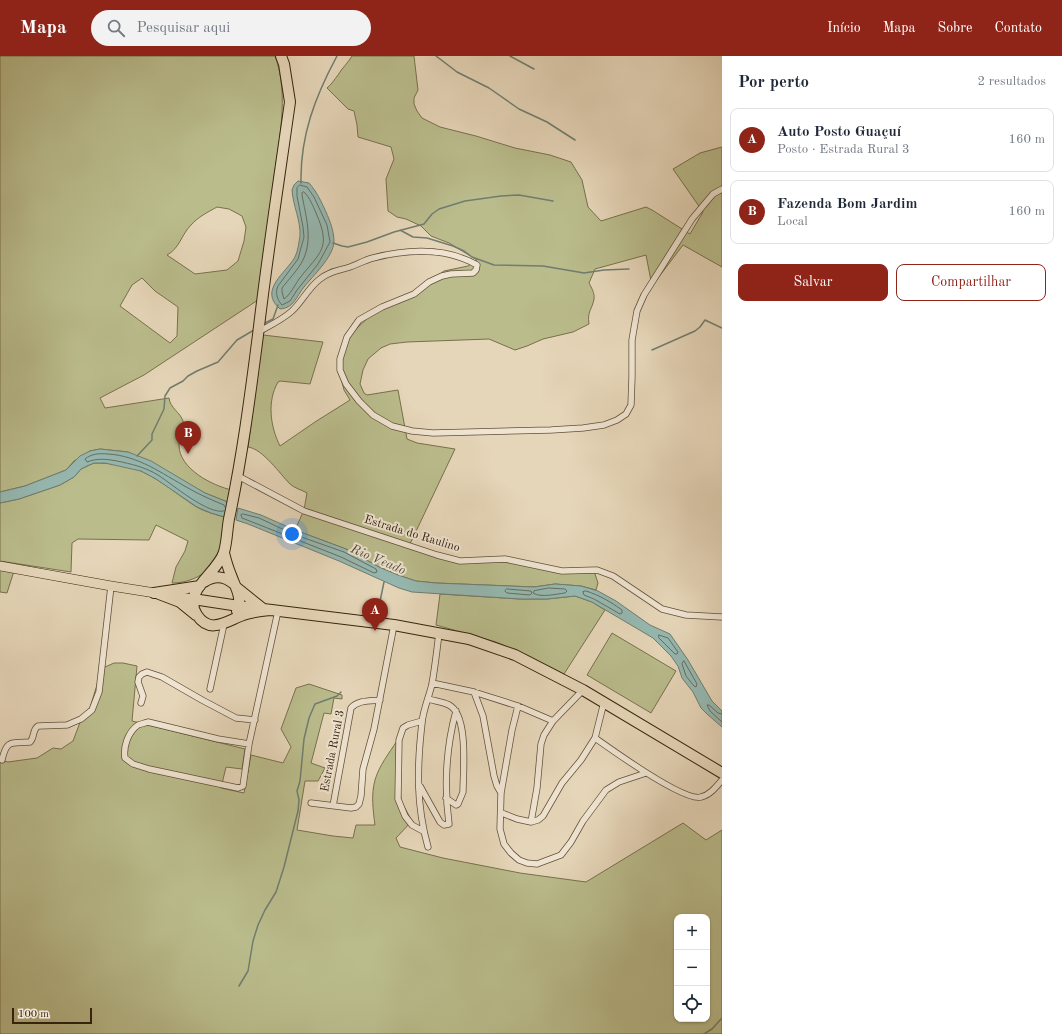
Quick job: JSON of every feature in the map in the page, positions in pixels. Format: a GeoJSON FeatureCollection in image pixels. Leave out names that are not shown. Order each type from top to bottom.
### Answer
{"type":"FeatureCollection","features":[{"type":"Feature","properties":{"kind":"highway"},"geometry":{"type":"LineString","coordinates":[[196,614],[193,607],[193,599],[196,590],[216,567],[224,554],[236,490],[252,386],[258,332],[290,102],[284,64],[281,56]]}},
{"type":"Feature","properties":{"kind":"highway"},"geometry":{"type":"LineString","coordinates":[[224,554],[239,593],[240,606],[234,616],[226,623]]}},
{"type":"Feature","properties":{"kind":"highway"},"geometry":{"type":"LineString","coordinates":[[157,593],[186,589],[201,585],[210,578],[226,578],[270,610]]}},
{"type":"Feature","properties":{"kind":"highway"},"geometry":{"type":"LineString","coordinates":[[157,593],[180,602],[202,620],[217,626],[248,613],[270,610]]}},
{"type":"Feature","properties":{"kind":"highway"},"geometry":{"type":"LineString","coordinates":[[193,599],[394,625],[469,639],[515,655],[583,690],[722,773]]}},
{"type":"Feature","properties":{"kind":"main road"},"geometry":{"type":"LineString","coordinates":[[0,566],[193,599]]}},
{"type":"Feature","properties":{"kind":"street"},"geometry":{"type":"LineString","coordinates":[[258,332],[292,311],[308,290],[318,280],[330,272],[350,267],[372,258],[401,253],[429,251],[451,254],[465,258],[477,265],[476,270],[473,273],[442,276],[429,282],[414,294],[382,307],[359,320],[347,337],[340,359],[340,370],[346,384],[359,401],[373,414],[392,426],[412,431],[433,433],[551,430],[604,425],[617,420],[626,414],[631,404],[632,340],[637,311],[644,295],[692,219],[713,194],[722,188]]}},
{"type":"Feature","properties":{"kind":"street","name":"Estrada do Raulino"},"geometry":{"type":"LineString","coordinates":[[238,476],[304,511],[437,555],[460,561],[505,559],[562,571],[597,570],[613,576],[662,609],[686,615],[722,617]]}},
{"type":"Feature","properties":{"kind":"street"},"geometry":{"type":"LineString","coordinates":[[2,760],[6,746],[9,743],[30,742],[32,740],[35,728],[38,726],[66,725],[81,719],[92,710],[99,692],[111,586]]}},
{"type":"Feature","properties":{"kind":"street"},"geometry":{"type":"LineString","coordinates":[[250,744],[218,739],[148,722],[138,725],[130,735],[124,750],[125,758],[133,764],[149,769],[238,788],[244,786],[270,610]]}},
{"type":"Feature","properties":{"kind":"street"},"geometry":{"type":"LineString","coordinates":[[210,689],[226,623]]}},
{"type":"Feature","properties":{"kind":"street","name":"Estrada Rural 3"},"geometry":{"type":"LineString","coordinates":[[310,802],[351,808],[356,807],[359,804],[363,769],[374,729],[394,625]]}},
{"type":"Feature","properties":{"kind":"street"},"geometry":{"type":"LineString","coordinates":[[428,847],[419,802],[418,782],[422,721],[432,683],[439,633]]}},
{"type":"Feature","properties":{"kind":"street"},"geometry":{"type":"LineString","coordinates":[[141,703],[143,696],[138,682],[138,677],[147,672],[162,676],[212,706],[236,718],[254,720]]}},
{"type":"Feature","properties":{"kind":"street"},"geometry":{"type":"LineString","coordinates":[[432,683],[474,692],[518,706],[553,721]]}},
{"type":"Feature","properties":{"kind":"street"},"geometry":{"type":"LineString","coordinates":[[531,822],[541,744],[544,734],[553,721],[583,690]]}},
{"type":"Feature","properties":{"kind":"street"},"geometry":{"type":"LineString","coordinates":[[474,692],[483,716],[494,776],[501,793]]}},
{"type":"Feature","properties":{"kind":"street"},"geometry":{"type":"LineString","coordinates":[[428,699],[450,705],[456,711],[463,731],[463,792],[458,804],[456,805],[446,798]]}},
{"type":"Feature","properties":{"kind":"street","name":"Estrada Rural 3"},"geometry":{"type":"LineString","coordinates":[[333,806],[351,708],[358,702],[380,700]]}},
{"type":"Feature","properties":{"kind":"street"},"geometry":{"type":"LineString","coordinates":[[502,813],[517,820],[531,822],[538,820],[543,816],[562,783],[581,760],[595,738],[604,702]]}},
{"type":"Feature","properties":{"kind":"street"},"geometry":{"type":"LineString","coordinates":[[518,706],[512,730],[501,793],[502,813],[500,829],[504,844],[519,860],[537,864],[561,855],[572,842],[583,821],[606,790],[619,782],[646,773]]}},
{"type":"Feature","properties":{"kind":"street"},"geometry":{"type":"LineString","coordinates":[[418,782],[437,818],[447,826],[449,824],[446,798],[447,752],[450,731],[456,711]]}},
{"type":"Feature","properties":{"kind":"street"},"geometry":{"type":"LineString","coordinates":[[422,721],[403,728],[399,740],[398,798],[405,816],[412,825],[424,831]]}},
{"type":"Feature","properties":{"kind":"street"},"geometry":{"type":"LineString","coordinates":[[595,738],[646,773],[682,793],[700,798],[713,790],[722,780]]}},
{"type":"Feature","properties":{"kind":"green space"},"geometry":{"type":"Polygon","coordinates":[[[0,56],[275,56],[282,87],[282,120],[258,300],[144,375],[100,398],[105,408],[169,398],[171,405],[180,415],[184,424],[179,445],[180,454],[191,469],[198,475],[216,485],[232,490],[230,503],[205,493],[128,452],[100,449],[90,451],[74,461],[66,470],[25,486],[0,492],[0,56]],[[217,207],[194,222],[175,249],[167,255],[195,274],[227,270],[238,261],[244,241],[246,227],[242,216],[229,209],[217,207]],[[142,278],[132,285],[120,306],[170,343],[177,336],[178,307],[155,291],[142,278]]]}},
{"type":"Feature","properties":{"kind":"green space"},"geometry":{"type":"Polygon","coordinates":[[[352,56],[414,56],[418,90],[414,98],[414,104],[422,118],[440,127],[515,148],[550,155],[571,162],[582,180],[588,207],[601,221],[646,207],[690,234],[703,212],[673,169],[700,153],[722,147],[722,267],[683,245],[652,286],[646,255],[595,269],[589,283],[593,290],[594,297],[589,313],[589,324],[573,332],[543,339],[515,350],[489,339],[390,344],[381,348],[368,359],[363,370],[360,384],[364,393],[367,395],[398,390],[407,439],[417,443],[455,449],[410,544],[453,560],[510,562],[544,568],[594,571],[598,583],[596,590],[581,586],[555,584],[534,587],[436,583],[416,581],[398,575],[379,567],[346,549],[295,530],[304,510],[307,493],[292,485],[271,462],[259,452],[248,447],[263,335],[323,342],[310,384],[280,381],[275,389],[272,397],[271,414],[274,430],[280,446],[350,400],[344,390],[341,378],[343,344],[373,313],[425,285],[444,271],[468,266],[477,260],[449,243],[431,236],[421,226],[406,219],[397,217],[388,211],[386,179],[394,159],[391,147],[358,137],[354,111],[348,109],[327,88],[352,56]]]}},
{"type":"Feature","properties":{"kind":"green space"},"geometry":{"type":"Polygon","coordinates":[[[94,463],[119,465],[138,470],[157,480],[199,508],[228,518],[221,549],[218,557],[210,568],[192,579],[179,583],[172,583],[176,567],[185,551],[188,541],[156,525],[149,540],[78,539],[72,543],[71,572],[0,561],[0,503],[19,499],[60,485],[74,477],[81,469],[94,463]]]}},
{"type":"Feature","properties":{"kind":"green space"},"geometry":{"type":"Polygon","coordinates":[[[0,569],[14,571],[7,593],[0,592],[0,569]]]}},
{"type":"Feature","properties":{"kind":"green space"},"geometry":{"type":"Polygon","coordinates":[[[440,594],[520,599],[547,599],[575,596],[592,602],[605,610],[564,674],[527,655],[496,642],[436,625],[440,594]]]}},
{"type":"Feature","properties":{"kind":"green space"},"geometry":{"type":"Polygon","coordinates":[[[612,633],[676,671],[651,713],[587,675],[612,633]]]}},
{"type":"Feature","properties":{"kind":"green space"},"geometry":{"type":"Polygon","coordinates":[[[114,663],[137,666],[132,721],[245,749],[242,769],[226,767],[221,788],[244,793],[251,755],[283,763],[291,747],[281,729],[296,688],[309,684],[342,695],[342,699],[334,698],[331,714],[324,713],[311,763],[325,768],[318,781],[305,781],[297,830],[353,838],[356,825],[375,825],[373,797],[375,780],[382,765],[397,741],[401,801],[412,821],[396,838],[400,847],[443,858],[520,873],[586,882],[683,823],[706,840],[722,830],[722,1034],[0,1034],[0,760],[8,762],[37,758],[53,748],[61,749],[73,741],[82,717],[88,714],[101,672],[105,667],[114,663]]]}},
{"type":"Feature","properties":{"kind":"water"},"geometry":{"type":"Polygon","coordinates":[[[298,181],[309,183],[317,193],[330,223],[334,242],[333,248],[326,260],[292,304],[289,307],[280,309],[274,302],[272,295],[276,282],[295,257],[298,249],[300,230],[292,190],[298,181]]]}},
{"type":"Feature","properties":{"kind":"water"},"geometry":{"type":"Polygon","coordinates":[[[100,449],[128,452],[151,461],[205,493],[230,503],[228,518],[197,507],[156,479],[141,471],[105,463],[94,463],[87,466],[81,469],[74,477],[60,485],[19,499],[0,503],[0,492],[25,486],[66,470],[80,456],[90,451],[100,449]]]}},
{"type":"Feature","properties":{"kind":"water"},"geometry":{"type":"Polygon","coordinates":[[[238,508],[261,515],[295,530],[346,549],[379,567],[416,581],[534,587],[555,584],[581,586],[598,591],[616,601],[650,625],[670,634],[688,660],[712,701],[722,711],[722,727],[701,708],[693,692],[682,678],[678,666],[671,656],[653,638],[592,602],[575,596],[547,599],[520,599],[412,592],[399,588],[339,561],[236,520],[238,508]]]}},
{"type":"Feature","properties":{"kind":"waterway"},"geometry":{"type":"LineString","coordinates":[[301,183],[303,149],[310,117],[329,71],[337,56]]}},
{"type":"Feature","properties":{"kind":"waterway"},"geometry":{"type":"LineString","coordinates":[[436,56],[457,72],[489,88],[519,109],[547,122],[575,140]]}},
{"type":"Feature","properties":{"kind":"waterway"},"geometry":{"type":"LineString","coordinates":[[510,56],[534,69]]}},
{"type":"Feature","properties":{"kind":"waterway"},"geometry":{"type":"LineString","coordinates":[[333,243],[348,247],[424,224],[432,214],[439,209],[465,201],[519,195],[553,201]]}},
{"type":"Feature","properties":{"kind":"waterway"},"geometry":{"type":"LineString","coordinates":[[400,230],[413,237],[427,238],[453,246],[472,257],[494,265],[543,266],[584,273],[604,270],[629,269]]}},
{"type":"Feature","properties":{"kind":"waterway"},"geometry":{"type":"LineString","coordinates":[[263,324],[273,319],[278,305]]}},
{"type":"Feature","properties":{"kind":"waterway"},"geometry":{"type":"LineString","coordinates":[[652,350],[695,331],[705,320],[722,328]]}},
{"type":"Feature","properties":{"kind":"waterway"},"geometry":{"type":"LineString","coordinates":[[137,456],[152,440],[152,434],[164,409],[165,396],[170,388],[197,371],[218,362],[237,340],[254,330]]}},
{"type":"Feature","properties":{"kind":"waterway"},"geometry":{"type":"LineString","coordinates":[[375,619],[384,582]]}},
{"type":"Feature","properties":{"kind":"waterway"},"geometry":{"type":"LineString","coordinates":[[239,986],[248,971],[253,941],[258,925],[276,892],[284,867],[298,811],[299,800],[297,791],[300,781],[304,739],[309,718],[315,704],[337,696],[341,692]]}},
{"type":"Feature","properties":{"kind":"waterway"},"geometry":{"type":"LineString","coordinates":[[704,1034],[712,1029],[722,1018]]}},
{"type":"Feature","properties":{"kind":"place","name":"Fazenda Bom Jardim"},"geometry":{"type":"Point","coordinates":[188,454]}},
{"type":"Feature","properties":{"kind":"place","name":"Auto Posto Guaçuí"},"geometry":{"type":"Point","coordinates":[375,631]}},
{"type":"Feature","properties":{"kind":"water label","name":"Rio Veado"},"geometry":{"type":"Point","coordinates":[378,560]}}]}
